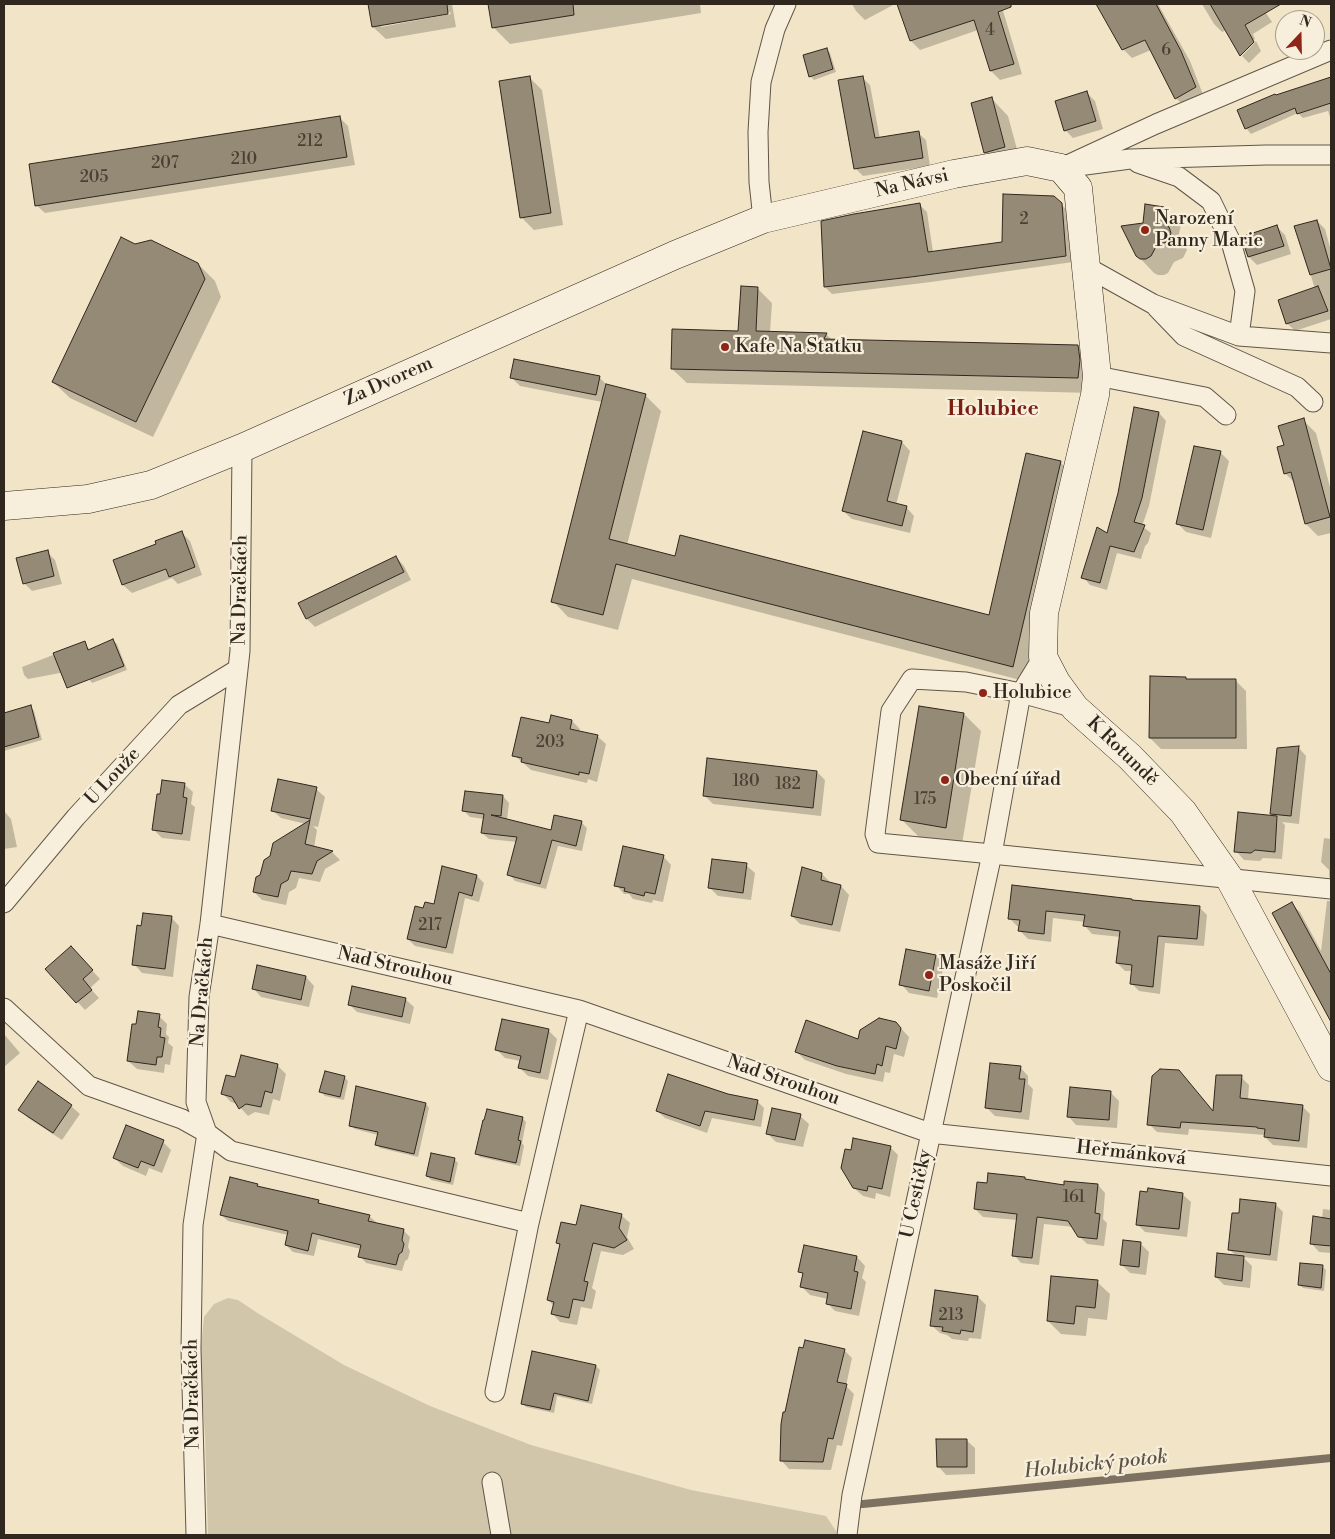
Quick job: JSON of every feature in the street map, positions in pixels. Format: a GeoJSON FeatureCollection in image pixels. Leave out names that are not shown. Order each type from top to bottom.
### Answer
{"type":"FeatureCollection","features":[{"type":"Feature","properties":{"kind":"street"},"geometry":{"type":"LineString","coordinates":[[763,219],[759,182],[758,132],[761,82],[775,29],[786,4]]}},
{"type":"Feature","properties":{"kind":"street"},"geometry":{"type":"LineString","coordinates":[[1226,415],[1205,397],[1097,376],[1078,188],[1061,168],[1156,124],[1331,50]]}},
{"type":"Feature","properties":{"kind":"street","name":"Na Návsi"},"geometry":{"type":"LineString","coordinates":[[763,219],[954,174],[1027,161],[1061,168],[1130,160],[1266,154],[1331,155]]}},
{"type":"Feature","properties":{"kind":"street","name":"Na Návsi"},"geometry":{"type":"LineString","coordinates":[[1130,160],[1179,177],[1211,201],[1231,242],[1245,291],[1239,336]]}},
{"type":"Feature","properties":{"kind":"street","name":"Za Dvorem"},"geometry":{"type":"LineString","coordinates":[[4,506],[88,499],[151,484],[242,448],[675,254],[763,219]]}},
{"type":"Feature","properties":{"kind":"street"},"geometry":{"type":"LineString","coordinates":[[1085,266],[1153,304],[1239,336],[1331,342]]}},
{"type":"Feature","properties":{"kind":"street"},"geometry":{"type":"LineString","coordinates":[[1153,304],[1184,336],[1297,387],[1313,402]]}},
{"type":"Feature","properties":{"kind":"street","name":"K Rotundě"},"geometry":{"type":"LineString","coordinates":[[1097,376],[1093,405],[1044,613],[1043,657],[1056,682],[1075,708],[1130,757],[1183,812],[1230,879],[1331,1066]]}},
{"type":"Feature","properties":{"kind":"street","name":"Na Dračkách"},"geometry":{"type":"LineString","coordinates":[[196,1535],[191,1349],[193,1225],[207,1134],[196,1102],[199,997],[210,924],[240,651],[242,448]]}},
{"type":"Feature","properties":{"kind":"street"},"geometry":{"type":"LineString","coordinates":[[1020,693],[1043,657]]}},
{"type":"Feature","properties":{"kind":"street","name":"U Louže"},"geometry":{"type":"LineString","coordinates":[[4,903],[76,817],[179,706],[238,669]]}},
{"type":"Feature","properties":{"kind":"street"},"geometry":{"type":"LineString","coordinates":[[1075,708],[1020,693],[966,682],[912,679],[890,711],[875,834],[878,843],[1331,889]]}},
{"type":"Feature","properties":{"kind":"street","name":"U Cestičky"},"geometry":{"type":"LineString","coordinates":[[847,1535],[852,1495],[992,854],[1020,693]]}},
{"type":"Feature","properties":{"kind":"street","name":"Nad Strouhou"},"geometry":{"type":"LineString","coordinates":[[210,924],[579,1010],[930,1133]]}},
{"type":"Feature","properties":{"kind":"street"},"geometry":{"type":"LineString","coordinates":[[4,1008],[90,1086],[182,1119],[231,1151],[529,1223]]}},
{"type":"Feature","properties":{"kind":"street"},"geometry":{"type":"LineString","coordinates":[[495,1392],[529,1223],[579,1010]]}},
{"type":"Feature","properties":{"kind":"street","name":"Heřmánková"},"geometry":{"type":"LineString","coordinates":[[930,1133],[1331,1176]]}},
{"type":"Feature","properties":{"kind":"street"},"geometry":{"type":"LineString","coordinates":[[492,1482],[499,1535]]}},
{"type":"Feature","properties":{"kind":"shaded area"},"geometry":{"type":"Polygon","coordinates":[[[228,1298],[238,1300],[344,1365],[430,1406],[531,1445],[691,1490],[826,1516],[836,1531],[836,1535],[208,1535],[200,1358],[204,1317],[214,1304],[228,1298]]]}},
{"type":"Feature","properties":{"kind":"building"},"geometry":{"type":"Polygon","coordinates":[[[368,4],[447,4],[448,14],[372,27],[368,4]]]}},
{"type":"Feature","properties":{"kind":"building"},"geometry":{"type":"Polygon","coordinates":[[[488,4],[573,4],[574,15],[492,28],[488,4]]]}},
{"type":"Feature","properties":{"kind":"building"},"geometry":{"type":"Polygon","coordinates":[[[897,4],[1011,4],[1011,7],[998,12],[1014,64],[990,71],[974,20],[910,41],[897,4]]]}},
{"type":"Feature","properties":{"kind":"building"},"geometry":{"type":"Polygon","coordinates":[[[1096,4],[1156,4],[1181,51],[1196,87],[1175,99],[1145,40],[1122,50],[1096,4]]]}},
{"type":"Feature","properties":{"kind":"building"},"geometry":{"type":"Polygon","coordinates":[[[1210,4],[1281,4],[1245,25],[1254,42],[1240,56],[1210,4]]]}},
{"type":"Feature","properties":{"kind":"building"},"geometry":{"type":"Polygon","coordinates":[[[827,48],[833,69],[809,77],[803,55],[827,48]]]}},
{"type":"Feature","properties":{"kind":"building"},"geometry":{"type":"Polygon","coordinates":[[[530,76],[551,213],[520,218],[499,81],[530,76]]]}},
{"type":"Feature","properties":{"kind":"building"},"geometry":{"type":"Polygon","coordinates":[[[863,76],[875,138],[919,131],[923,158],[854,169],[838,80],[863,76]]]}},
{"type":"Feature","properties":{"kind":"building"},"geometry":{"type":"Polygon","coordinates":[[[1331,77],[1331,103],[1297,114],[1295,108],[1245,129],[1237,110],[1275,94],[1331,77]]]}},
{"type":"Feature","properties":{"kind":"building"},"geometry":{"type":"Polygon","coordinates":[[[1087,91],[1096,121],[1064,131],[1055,101],[1087,91]]]}},
{"type":"Feature","properties":{"kind":"building"},"geometry":{"type":"Polygon","coordinates":[[[992,97],[1005,147],[984,153],[971,103],[992,97]]]}},
{"type":"Feature","properties":{"kind":"building"},"geometry":{"type":"Polygon","coordinates":[[[340,116],[347,157],[35,206],[29,164],[340,116]]]}},
{"type":"Feature","properties":{"kind":"building"},"geometry":{"type":"Polygon","coordinates":[[[1003,194],[1054,196],[1062,203],[1066,256],[824,287],[821,221],[920,203],[928,252],[1002,242],[1003,194]]]}},
{"type":"Feature","properties":{"kind":"building","name":"Narození Panny Marie"},"geometry":{"type":"Polygon","coordinates":[[[1145,204],[1164,207],[1162,221],[1169,227],[1171,233],[1167,242],[1157,245],[1151,256],[1146,259],[1140,259],[1136,256],[1121,226],[1143,223],[1145,204]]]}},
{"type":"Feature","properties":{"kind":"building"},"geometry":{"type":"Polygon","coordinates":[[[1317,220],[1331,269],[1310,275],[1294,226],[1317,220]]]}},
{"type":"Feature","properties":{"kind":"building"},"geometry":{"type":"Polygon","coordinates":[[[1277,225],[1284,246],[1248,257],[1241,237],[1277,225]]]}},
{"type":"Feature","properties":{"kind":"building"},"geometry":{"type":"Polygon","coordinates":[[[121,237],[135,244],[151,240],[198,263],[205,279],[136,422],[52,382],[121,237]]]}},
{"type":"Feature","properties":{"kind":"building"},"geometry":{"type":"Polygon","coordinates":[[[741,286],[758,287],[756,331],[827,333],[824,339],[1078,345],[1080,360],[1078,378],[671,369],[672,329],[738,331],[741,286]]]}},
{"type":"Feature","properties":{"kind":"building"},"geometry":{"type":"Polygon","coordinates":[[[1318,286],[1328,311],[1286,324],[1278,300],[1318,286]]]}},
{"type":"Feature","properties":{"kind":"building"},"geometry":{"type":"Polygon","coordinates":[[[514,359],[600,376],[596,395],[510,378],[514,359]]]}},
{"type":"Feature","properties":{"kind":"building"},"geometry":{"type":"Polygon","coordinates":[[[606,384],[646,394],[609,539],[675,556],[680,535],[989,615],[1026,453],[1061,461],[1013,667],[616,564],[603,615],[551,602],[606,384]]]}},
{"type":"Feature","properties":{"kind":"building"},"geometry":{"type":"Polygon","coordinates":[[[1134,407],[1159,412],[1142,498],[1134,522],[1145,525],[1134,552],[1110,546],[1100,583],[1081,578],[1097,527],[1107,533],[1118,493],[1134,407]]]}},
{"type":"Feature","properties":{"kind":"building"},"geometry":{"type":"Polygon","coordinates":[[[1304,418],[1330,517],[1305,524],[1291,472],[1284,474],[1277,447],[1284,445],[1278,426],[1304,418]]]}},
{"type":"Feature","properties":{"kind":"building"},"geometry":{"type":"Polygon","coordinates":[[[863,431],[902,441],[887,501],[907,506],[902,526],[842,511],[863,431]]]}},
{"type":"Feature","properties":{"kind":"building"},"geometry":{"type":"Polygon","coordinates":[[[1194,446],[1221,451],[1203,530],[1176,524],[1194,446]]]}},
{"type":"Feature","properties":{"kind":"building"},"geometry":{"type":"Polygon","coordinates":[[[182,531],[195,567],[169,577],[166,569],[122,585],[113,560],[156,544],[155,541],[182,531]]]}},
{"type":"Feature","properties":{"kind":"building"},"geometry":{"type":"Polygon","coordinates":[[[48,550],[54,576],[23,584],[16,558],[48,550]]]}},
{"type":"Feature","properties":{"kind":"building"},"geometry":{"type":"Polygon","coordinates":[[[396,556],[404,572],[306,619],[298,603],[396,556]]]}},
{"type":"Feature","properties":{"kind":"building"},"geometry":{"type":"Polygon","coordinates":[[[113,639],[124,666],[67,688],[53,653],[85,641],[88,650],[113,639]]]}},
{"type":"Feature","properties":{"kind":"building"},"geometry":{"type":"Polygon","coordinates":[[[1150,676],[1186,677],[1186,679],[1236,679],[1236,738],[1149,738],[1150,676]]]}},
{"type":"Feature","properties":{"kind":"building"},"geometry":{"type":"Polygon","coordinates":[[[31,705],[39,737],[4,747],[4,713],[31,705]]]}},
{"type":"Feature","properties":{"kind":"building"},"geometry":{"type":"Polygon","coordinates":[[[919,706],[964,713],[946,828],[900,820],[919,706]]]}},
{"type":"Feature","properties":{"kind":"building"},"geometry":{"type":"Polygon","coordinates":[[[551,715],[572,720],[570,729],[598,735],[589,774],[579,772],[579,775],[521,762],[522,758],[512,756],[521,717],[549,723],[551,715]]]}},
{"type":"Feature","properties":{"kind":"building"},"geometry":{"type":"Polygon","coordinates":[[[1299,746],[1291,816],[1270,814],[1277,748],[1299,746]]]}},
{"type":"Feature","properties":{"kind":"building"},"geometry":{"type":"Polygon","coordinates":[[[707,758],[817,771],[813,808],[703,796],[707,758]]]}},
{"type":"Feature","properties":{"kind":"building"},"geometry":{"type":"Polygon","coordinates":[[[278,779],[317,787],[310,819],[271,811],[278,779]]]}},
{"type":"Feature","properties":{"kind":"building"},"geometry":{"type":"Polygon","coordinates":[[[162,780],[185,783],[183,797],[187,798],[182,834],[152,830],[157,794],[160,794],[162,780]]]}},
{"type":"Feature","properties":{"kind":"building"},"geometry":{"type":"Polygon","coordinates":[[[465,791],[503,795],[501,816],[491,815],[551,830],[554,815],[582,821],[576,846],[552,840],[540,884],[507,875],[517,837],[481,833],[484,814],[462,811],[465,791]]]}},
{"type":"Feature","properties":{"kind":"building"},"geometry":{"type":"Polygon","coordinates":[[[1238,812],[1277,816],[1275,852],[1255,850],[1251,853],[1234,852],[1238,812]]]}},
{"type":"Feature","properties":{"kind":"building"},"geometry":{"type":"Polygon","coordinates":[[[310,820],[305,844],[333,851],[317,861],[312,874],[291,871],[288,880],[281,884],[278,897],[253,892],[256,877],[260,875],[264,860],[270,856],[273,843],[310,820]]]}},
{"type":"Feature","properties":{"kind":"building"},"geometry":{"type":"Polygon","coordinates":[[[623,846],[664,855],[655,894],[645,892],[644,896],[624,891],[625,888],[614,886],[623,846]]]}},
{"type":"Feature","properties":{"kind":"building"},"geometry":{"type":"Polygon","coordinates":[[[712,859],[747,863],[743,893],[708,888],[712,859]]]}},
{"type":"Feature","properties":{"kind":"building"},"geometry":{"type":"Polygon","coordinates":[[[442,866],[477,875],[472,896],[459,892],[446,948],[407,939],[415,906],[423,908],[425,902],[434,904],[442,866]]]}},
{"type":"Feature","properties":{"kind":"building"},"geometry":{"type":"Polygon","coordinates":[[[802,867],[822,873],[821,880],[841,885],[832,925],[791,916],[802,867]]]}},
{"type":"Feature","properties":{"kind":"building"},"geometry":{"type":"Polygon","coordinates":[[[1012,885],[1132,900],[1200,906],[1197,939],[1158,936],[1153,987],[1130,984],[1132,965],[1116,963],[1120,931],[1083,926],[1085,915],[1046,911],[1044,934],[1018,931],[1020,920],[1008,919],[1012,885]]]}},
{"type":"Feature","properties":{"kind":"building"},"geometry":{"type":"Polygon","coordinates":[[[1292,902],[1331,974],[1331,1022],[1272,913],[1292,902]]]}},
{"type":"Feature","properties":{"kind":"building"},"geometry":{"type":"Polygon","coordinates":[[[143,913],[172,916],[165,969],[132,965],[137,925],[141,926],[143,913]]]}},
{"type":"Feature","properties":{"kind":"building"},"geometry":{"type":"Polygon","coordinates":[[[71,946],[93,970],[83,979],[92,990],[76,1003],[45,969],[71,946]]]}},
{"type":"Feature","properties":{"kind":"building"},"geometry":{"type":"Polygon","coordinates":[[[906,949],[936,955],[929,991],[899,985],[906,949]]]}},
{"type":"Feature","properties":{"kind":"building"},"geometry":{"type":"Polygon","coordinates":[[[257,965],[306,976],[301,1000],[252,989],[257,965]]]}},
{"type":"Feature","properties":{"kind":"building"},"geometry":{"type":"Polygon","coordinates":[[[352,986],[406,998],[402,1017],[348,1005],[352,986]]]}},
{"type":"Feature","properties":{"kind":"building"},"geometry":{"type":"Polygon","coordinates":[[[138,1011],[160,1014],[158,1027],[161,1028],[160,1037],[165,1038],[162,1057],[157,1057],[156,1065],[127,1061],[132,1024],[136,1024],[138,1011]]]}},
{"type":"Feature","properties":{"kind":"building"},"geometry":{"type":"Polygon","coordinates":[[[879,1018],[896,1022],[901,1028],[896,1049],[886,1046],[882,1066],[877,1064],[875,1074],[837,1066],[795,1052],[806,1020],[858,1039],[860,1030],[879,1018]]]}},
{"type":"Feature","properties":{"kind":"building"},"geometry":{"type":"Polygon","coordinates":[[[502,1019],[549,1029],[540,1073],[518,1068],[521,1056],[495,1050],[502,1019]]]}},
{"type":"Feature","properties":{"kind":"building"},"geometry":{"type":"Polygon","coordinates":[[[241,1055],[278,1064],[272,1093],[265,1091],[261,1107],[246,1104],[239,1109],[232,1097],[221,1094],[226,1075],[235,1077],[241,1055]]]}},
{"type":"Feature","properties":{"kind":"building"},"geometry":{"type":"Polygon","coordinates":[[[990,1063],[1021,1066],[1019,1079],[1025,1079],[1021,1112],[985,1108],[990,1063]]]}},
{"type":"Feature","properties":{"kind":"building"},"geometry":{"type":"Polygon","coordinates":[[[1160,1069],[1179,1070],[1213,1111],[1216,1075],[1242,1075],[1240,1098],[1303,1105],[1299,1141],[1264,1137],[1265,1129],[1257,1127],[1181,1122],[1180,1128],[1147,1125],[1152,1076],[1160,1069]]]}},
{"type":"Feature","properties":{"kind":"building"},"geometry":{"type":"Polygon","coordinates":[[[325,1071],[345,1076],[340,1097],[319,1092],[325,1071]]]}},
{"type":"Feature","properties":{"kind":"building"},"geometry":{"type":"Polygon","coordinates":[[[668,1074],[728,1094],[758,1100],[754,1120],[705,1111],[700,1126],[656,1111],[668,1074]]]}},
{"type":"Feature","properties":{"kind":"building"},"geometry":{"type":"Polygon","coordinates":[[[38,1081],[72,1105],[53,1133],[18,1110],[38,1081]]]}},
{"type":"Feature","properties":{"kind":"building"},"geometry":{"type":"Polygon","coordinates":[[[356,1086],[426,1103],[414,1154],[375,1145],[378,1132],[349,1126],[356,1086]]]}},
{"type":"Feature","properties":{"kind":"building"},"geometry":{"type":"Polygon","coordinates":[[[1070,1087],[1111,1091],[1109,1120],[1067,1117],[1070,1087]]]}},
{"type":"Feature","properties":{"kind":"building"},"geometry":{"type":"Polygon","coordinates":[[[772,1108],[801,1114],[795,1140],[766,1134],[772,1108]]]}},
{"type":"Feature","properties":{"kind":"building"},"geometry":{"type":"Polygon","coordinates":[[[487,1109],[523,1117],[518,1140],[521,1141],[516,1163],[475,1154],[487,1109]]]}},
{"type":"Feature","properties":{"kind":"building"},"geometry":{"type":"Polygon","coordinates":[[[126,1125],[164,1140],[154,1166],[141,1161],[138,1168],[113,1158],[126,1125]]]}},
{"type":"Feature","properties":{"kind":"building"},"geometry":{"type":"Polygon","coordinates":[[[853,1138],[891,1146],[882,1189],[868,1186],[867,1191],[853,1188],[841,1168],[845,1149],[851,1150],[853,1138]]]}},
{"type":"Feature","properties":{"kind":"building"},"geometry":{"type":"Polygon","coordinates":[[[431,1153],[455,1158],[450,1182],[426,1176],[431,1153]]]}},
{"type":"Feature","properties":{"kind":"building"},"geometry":{"type":"Polygon","coordinates":[[[988,1173],[1025,1177],[1025,1179],[1064,1185],[1064,1181],[1098,1184],[1095,1213],[1100,1214],[1097,1239],[1078,1237],[1068,1221],[1037,1217],[1032,1258],[1012,1256],[1017,1214],[974,1209],[977,1182],[987,1183],[988,1173]]]}},
{"type":"Feature","properties":{"kind":"building"},"geometry":{"type":"Polygon","coordinates":[[[230,1177],[258,1184],[257,1186],[319,1200],[318,1203],[370,1215],[368,1221],[404,1229],[402,1240],[404,1244],[396,1265],[358,1257],[361,1245],[312,1233],[308,1251],[285,1245],[288,1231],[220,1215],[230,1177]]]}},
{"type":"Feature","properties":{"kind":"building"},"geometry":{"type":"Polygon","coordinates":[[[1148,1188],[1183,1193],[1179,1229],[1136,1225],[1140,1191],[1147,1192],[1148,1188]]]}},
{"type":"Feature","properties":{"kind":"building"},"geometry":{"type":"Polygon","coordinates":[[[1240,1199],[1276,1203],[1270,1255],[1228,1250],[1232,1213],[1239,1213],[1240,1199]]]}},
{"type":"Feature","properties":{"kind":"building"},"geometry":{"type":"Polygon","coordinates":[[[581,1205],[622,1214],[619,1228],[627,1240],[614,1248],[593,1243],[584,1281],[588,1282],[584,1301],[573,1299],[569,1318],[551,1314],[554,1302],[547,1300],[560,1244],[556,1243],[561,1222],[576,1225],[581,1205]]]}},
{"type":"Feature","properties":{"kind":"building"},"geometry":{"type":"Polygon","coordinates":[[[1313,1216],[1331,1219],[1331,1246],[1310,1244],[1313,1216]]]}},
{"type":"Feature","properties":{"kind":"building"},"geometry":{"type":"Polygon","coordinates":[[[1123,1240],[1141,1242],[1139,1267],[1120,1265],[1123,1240]]]}},
{"type":"Feature","properties":{"kind":"building"},"geometry":{"type":"Polygon","coordinates":[[[804,1245],[857,1256],[854,1271],[858,1272],[851,1309],[826,1304],[828,1293],[800,1287],[803,1273],[798,1272],[804,1245]]]}},
{"type":"Feature","properties":{"kind":"building"},"geometry":{"type":"Polygon","coordinates":[[[1217,1253],[1244,1256],[1242,1281],[1215,1277],[1217,1253]]]}},
{"type":"Feature","properties":{"kind":"building"},"geometry":{"type":"Polygon","coordinates":[[[1300,1263],[1323,1265],[1321,1288],[1298,1285],[1300,1263]]]}},
{"type":"Feature","properties":{"kind":"building"},"geometry":{"type":"Polygon","coordinates":[[[1051,1276],[1098,1280],[1095,1308],[1076,1306],[1074,1324],[1047,1321],[1051,1276]]]}},
{"type":"Feature","properties":{"kind":"building"},"geometry":{"type":"Polygon","coordinates":[[[935,1290],[978,1296],[973,1332],[961,1330],[960,1334],[942,1331],[943,1327],[930,1326],[935,1290]]]}},
{"type":"Feature","properties":{"kind":"building"},"geometry":{"type":"Polygon","coordinates":[[[805,1340],[845,1349],[837,1382],[847,1384],[833,1439],[828,1438],[823,1462],[780,1461],[783,1412],[785,1412],[799,1347],[803,1348],[805,1340]]]}},
{"type":"Feature","properties":{"kind":"building"},"geometry":{"type":"Polygon","coordinates":[[[532,1351],[596,1365],[588,1401],[554,1393],[550,1410],[521,1404],[532,1351]]]}},
{"type":"Feature","properties":{"kind":"building"},"geometry":{"type":"Polygon","coordinates":[[[936,1439],[967,1439],[967,1467],[937,1467],[936,1439]]]}},
{"type":"Feature","properties":{"kind":"waterway","name":"Holubický potok"},"geometry":{"type":"LineString","coordinates":[[863,1504],[1331,1458]]}},
{"type":"Feature","properties":{"kind":"place","name":"Narození Panny Marie"},"geometry":{"type":"Point","coordinates":[1145,230]}},
{"type":"Feature","properties":{"kind":"place","name":"Kafe Na Statku"},"geometry":{"type":"Point","coordinates":[725,347]}},
{"type":"Feature","properties":{"kind":"place","name":"Holubice"},"geometry":{"type":"Point","coordinates":[983,693]}},
{"type":"Feature","properties":{"kind":"place","name":"Obecní úřad"},"geometry":{"type":"Point","coordinates":[945,780]}},
{"type":"Feature","properties":{"kind":"place","name":"Masáže Jiří Poskočil"},"geometry":{"type":"Point","coordinates":[929,975]}},
{"type":"Feature","properties":{"kind":"district","name":"Holubice"},"geometry":{"type":"Point","coordinates":[993,410]}}]}
